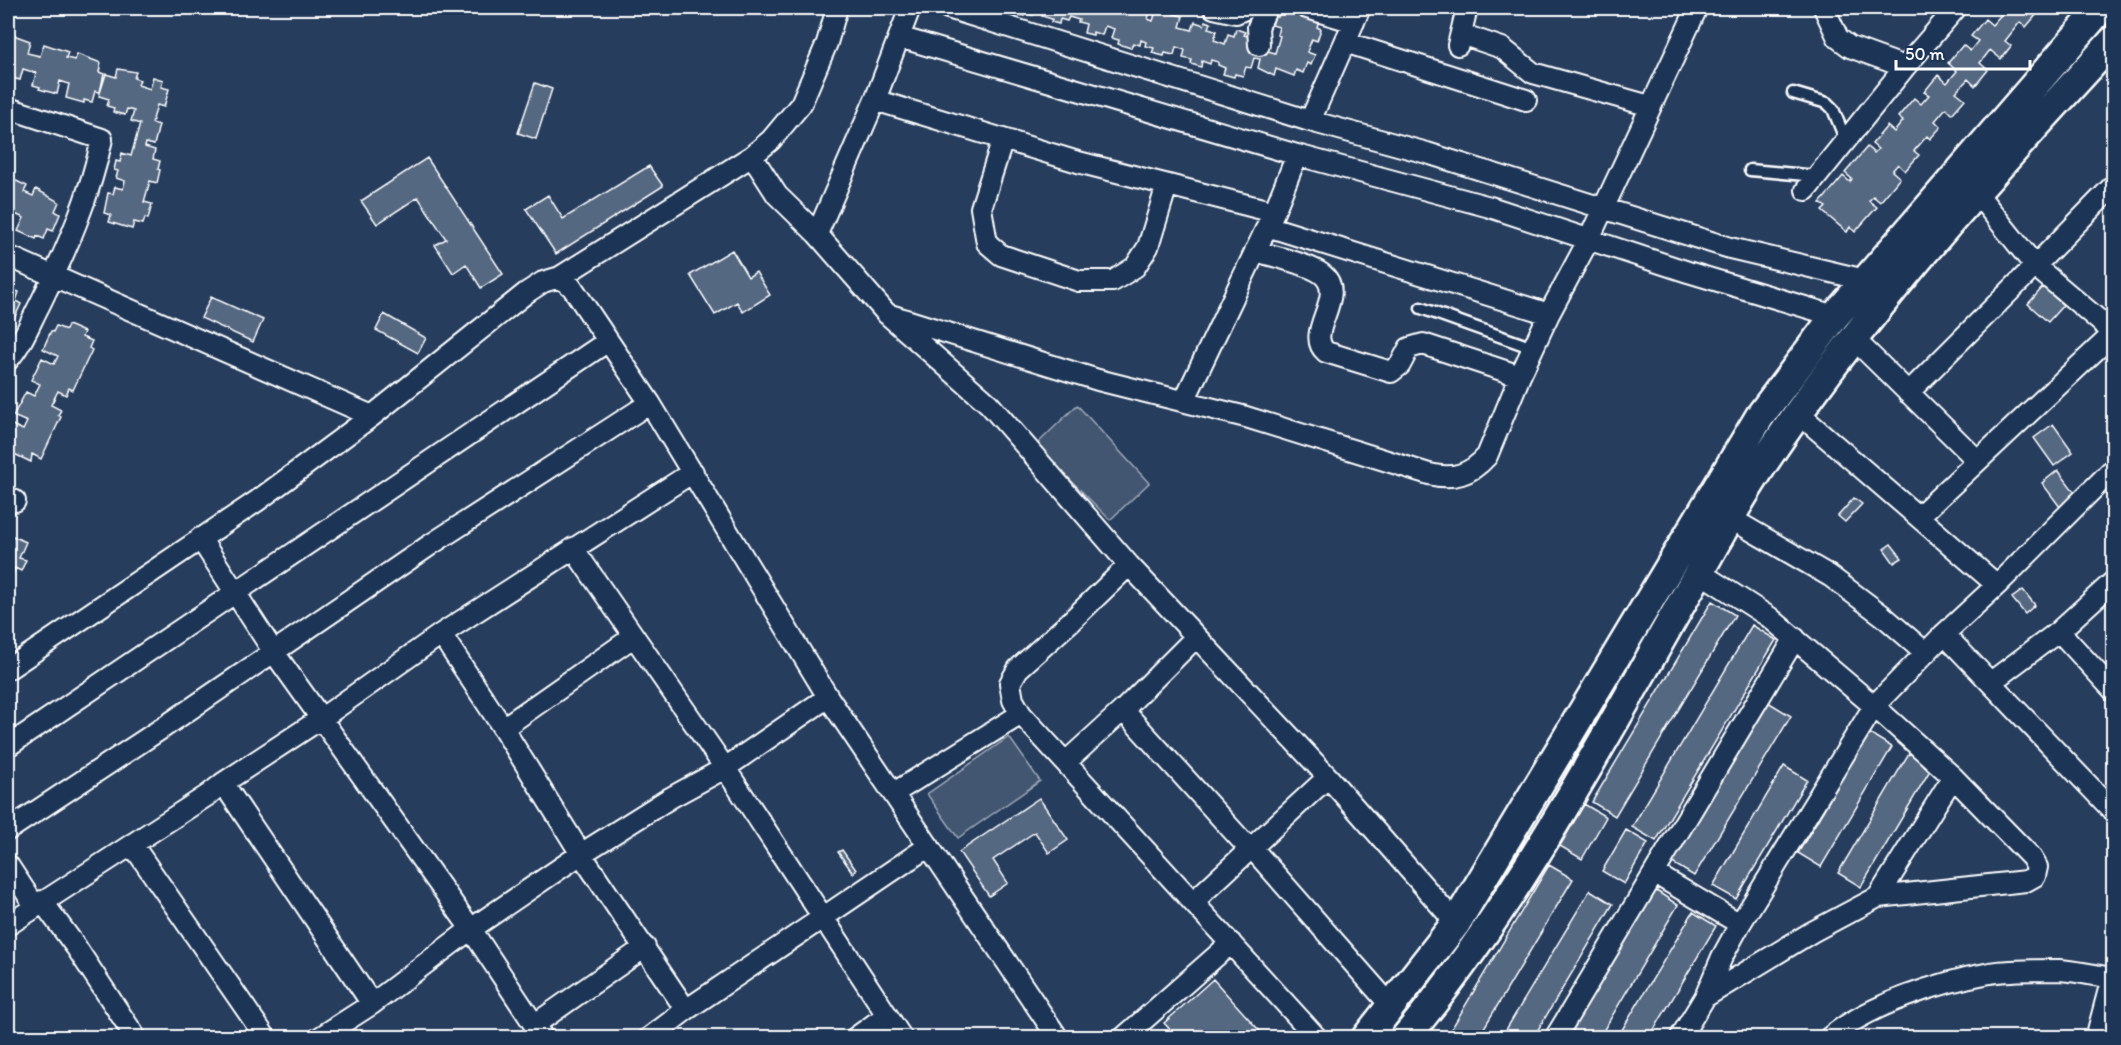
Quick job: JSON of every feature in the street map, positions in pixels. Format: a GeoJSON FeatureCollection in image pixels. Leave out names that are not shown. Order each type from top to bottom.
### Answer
{"type":"FeatureCollection","features":[{"type":"Feature","properties":{"kind":"main road"},"geometry":{"type":"LineString","coordinates":[[1366,1038],[1456,923],[1760,416],[1865,280],[2100,8]]}},
{"type":"Feature","properties":{"kind":"main road"},"geometry":{"type":"LineString","coordinates":[[1406,1038],[1464,962],[1532,862],[1730,518],[1798,413],[1975,192],[2114,40]]}},
{"type":"Feature","properties":{"kind":"street"},"geometry":{"type":"LineString","coordinates":[[8,669],[257,501],[372,416],[526,293],[543,282],[560,277],[752,156],[771,140],[801,104],[827,44],[837,8]]}},
{"type":"Feature","properties":{"kind":"street"},"geometry":{"type":"LineString","coordinates":[[948,8],[1310,121],[1426,153],[1730,248],[1865,280]]}},
{"type":"Feature","properties":{"kind":"street"},"geometry":{"type":"LineString","coordinates":[[1214,8],[1236,13],[1247,8]]}},
{"type":"Feature","properties":{"kind":"street"},"geometry":{"type":"LineString","coordinates":[[1259,45],[1258,27],[1267,8]]}},
{"type":"Feature","properties":{"kind":"street"},"geometry":{"type":"LineString","coordinates":[[1307,8],[1357,15],[1310,121]]}},
{"type":"Feature","properties":{"kind":"street"},"geometry":{"type":"LineString","coordinates":[[1467,8],[1460,40],[1502,48],[1533,73],[1650,106]]}},
{"type":"Feature","properties":{"kind":"street"},"geometry":{"type":"LineString","coordinates":[[887,314],[1098,380],[1246,417],[1429,474],[1455,477],[1467,473],[1487,456],[1533,348],[1588,241],[1696,8]]}},
{"type":"Feature","properties":{"kind":"street"},"geometry":{"type":"LineString","coordinates":[[1824,8],[1838,38],[1850,47],[1905,67]]}},
{"type":"Feature","properties":{"kind":"street"},"geometry":{"type":"LineString","coordinates":[[1812,183],[1905,67],[1956,8]]}},
{"type":"Feature","properties":{"kind":"street"},"geometry":{"type":"LineString","coordinates":[[818,234],[899,37],[904,9]]}},
{"type":"Feature","properties":{"kind":"street"},"geometry":{"type":"LineString","coordinates":[[899,37],[1297,155],[1490,207],[1588,241],[1835,316]]}},
{"type":"Feature","properties":{"kind":"street"},"geometry":{"type":"LineString","coordinates":[[1345,42],[1526,100]]}},
{"type":"Feature","properties":{"kind":"street"},"geometry":{"type":"LineString","coordinates":[[874,100],[1078,162],[1167,185],[1549,314]]}},
{"type":"Feature","properties":{"kind":"street"},"geometry":{"type":"LineString","coordinates":[[8,108],[102,139],[96,168],[70,239],[21,343],[8,360]]}},
{"type":"Feature","properties":{"kind":"street"},"geometry":{"type":"LineString","coordinates":[[1003,139],[981,208],[987,243],[1001,255],[1079,280],[1113,281],[1135,267],[1148,247],[1167,185]]}},
{"type":"Feature","properties":{"kind":"street"},"geometry":{"type":"LineString","coordinates":[[1184,401],[1270,219],[1297,155]]}},
{"type":"Feature","properties":{"kind":"street"},"geometry":{"type":"LineString","coordinates":[[752,156],[777,195],[818,234],[887,314],[989,404],[1129,565],[1328,777],[1456,923]]}},
{"type":"Feature","properties":{"kind":"street"},"geometry":{"type":"LineString","coordinates":[[1908,393],[2036,266],[2113,185]]}},
{"type":"Feature","properties":{"kind":"street"},"geometry":{"type":"LineString","coordinates":[[1919,516],[2114,333],[2036,266],[1975,192]]}},
{"type":"Feature","properties":{"kind":"street"},"geometry":{"type":"LineString","coordinates":[[1255,251],[1316,271],[1329,282],[1331,294],[1319,341],[1326,352],[1391,372],[1400,365],[1409,348],[1423,344],[1520,376]]}},
{"type":"Feature","properties":{"kind":"street"},"geometry":{"type":"LineString","coordinates":[[8,256],[372,416]]}},
{"type":"Feature","properties":{"kind":"street"},"geometry":{"type":"LineString","coordinates":[[560,277],[572,287],[650,403],[828,697],[1058,1038]]}},
{"type":"Feature","properties":{"kind":"street"},"geometry":{"type":"LineString","coordinates":[[1855,340],[1977,460]]}},
{"type":"Feature","properties":{"kind":"street"},"geometry":{"type":"LineString","coordinates":[[8,746],[608,341]]}},
{"type":"Feature","properties":{"kind":"street"},"geometry":{"type":"LineString","coordinates":[[9,824],[154,733],[430,545],[650,403]]}},
{"type":"Feature","properties":{"kind":"street"},"geometry":{"type":"LineString","coordinates":[[1798,413],[1997,585]]}},
{"type":"Feature","properties":{"kind":"street"},"geometry":{"type":"LineString","coordinates":[[1680,1038],[1705,998],[1722,957],[1740,924],[1874,706],[1944,634],[1997,585],[2114,468]]}},
{"type":"Feature","properties":{"kind":"street"},"geometry":{"type":"LineString","coordinates":[[8,925],[208,795],[441,634],[693,472]]}},
{"type":"Feature","properties":{"kind":"street"},"geometry":{"type":"LineString","coordinates":[[1730,518],[1830,576],[1882,615],[1926,653]]}},
{"type":"Feature","properties":{"kind":"street"},"geometry":{"type":"LineString","coordinates":[[200,538],[273,651],[471,929],[538,1033],[645,947]]}},
{"type":"Feature","properties":{"kind":"street"},"geometry":{"type":"LineString","coordinates":[[573,548],[725,768],[902,1038]]}},
{"type":"Feature","properties":{"kind":"street"},"geometry":{"type":"LineString","coordinates":[[1129,565],[1018,669],[1010,683],[1013,700],[1021,714],[1317,1038]]}},
{"type":"Feature","properties":{"kind":"street"},"geometry":{"type":"LineString","coordinates":[[1699,572],[1752,604],[1874,706],[1953,777],[2035,862],[2037,867],[2035,876],[2026,881],[1878,897],[1820,928],[1705,998]]}},
{"type":"Feature","properties":{"kind":"street"},"geometry":{"type":"LineString","coordinates":[[1991,682],[2059,631],[2114,581]]}},
{"type":"Feature","properties":{"kind":"street"},"geometry":{"type":"LineString","coordinates":[[2059,631],[2114,691]]}},
{"type":"Feature","properties":{"kind":"street"},"geometry":{"type":"LineString","coordinates":[[441,634],[503,728],[581,855],[686,1010]]}},
{"type":"Feature","properties":{"kind":"street"},"geometry":{"type":"LineString","coordinates":[[1944,634],[2114,812]]}},
{"type":"Feature","properties":{"kind":"street"},"geometry":{"type":"LineString","coordinates":[[503,728],[633,637]]}},
{"type":"Feature","properties":{"kind":"street"},"geometry":{"type":"LineString","coordinates":[[1066,762],[1123,710],[1196,637]]}},
{"type":"Feature","properties":{"kind":"street"},"geometry":{"type":"LineString","coordinates":[[1555,1038],[1795,639]]}},
{"type":"Feature","properties":{"kind":"street"},"geometry":{"type":"LineString","coordinates":[[320,1037],[372,1004],[471,929],[581,855],[670,798],[725,768],[828,697]]}},
{"type":"Feature","properties":{"kind":"street"},"geometry":{"type":"LineString","coordinates":[[1123,710],[1244,843],[1252,848],[1391,1006]]}},
{"type":"Feature","properties":{"kind":"street"},"geometry":{"type":"LineString","coordinates":[[894,793],[1021,714]]}},
{"type":"Feature","properties":{"kind":"street"},"geometry":{"type":"LineString","coordinates":[[1193,902],[1328,777]]}},
{"type":"Feature","properties":{"kind":"street"},"geometry":{"type":"LineString","coordinates":[[1878,897],[1953,777]]}},
{"type":"Feature","properties":{"kind":"street"},"geometry":{"type":"LineString","coordinates":[[223,783],[372,1004]]}},
{"type":"Feature","properties":{"kind":"street"},"geometry":{"type":"LineString","coordinates":[[132,844],[266,1038]]}},
{"type":"Feature","properties":{"kind":"street"},"geometry":{"type":"LineString","coordinates":[[649,1038],[686,1010],[929,846]]}},
{"type":"Feature","properties":{"kind":"street"},"geometry":{"type":"LineString","coordinates":[[8,865],[76,947],[136,1038]]}},
{"type":"Feature","properties":{"kind":"street"},"geometry":{"type":"LineString","coordinates":[[1654,873],[1740,924]]}},
{"type":"Feature","properties":{"kind":"street"},"geometry":{"type":"LineString","coordinates":[[1123,1038],[1231,943]]}},
{"type":"Feature","properties":{"kind":"street"},"geometry":{"type":"LineString","coordinates":[[1829,1038],[1841,1028],[1887,1004],[1934,987],[1991,973],[2061,970],[2113,978],[2096,1038]]}},
{"type":"Feature","properties":{"kind":"street"},"geometry":{"type":"LineString","coordinates":[[670,1038],[686,1010]]}},
{"type":"Feature","properties":{"kind":"street"},"geometry":{"type":"LineString","coordinates":[[855,1038],[887,1015]]}},
{"type":"Feature","properties":{"kind":"lane"},"geometry":{"type":"LineString","coordinates":[[1793,93],[1827,103],[1833,109],[1846,141]]}},
{"type":"Feature","properties":{"kind":"lane"},"geometry":{"type":"LineString","coordinates":[[1750,170],[1812,183]]}},
{"type":"Feature","properties":{"kind":"lane"},"geometry":{"type":"LineString","coordinates":[[1421,308],[1533,348]]}},
{"type":"Feature","properties":{"kind":"shaded area"},"geometry":{"type":"Polygon","coordinates":[[[1077,405],[1149,483],[1110,520],[1036,445],[1077,405]]]}},
{"type":"Feature","properties":{"kind":"shaded area"},"geometry":{"type":"Polygon","coordinates":[[[1009,737],[1040,781],[958,838],[927,794],[1009,737]]]}},
{"type":"Feature","properties":{"kind":"building"},"geometry":{"type":"Polygon","coordinates":[[[1012,8],[1034,8],[1033,15],[1024,13],[1024,16],[1011,12],[1012,8]]]}},
{"type":"Feature","properties":{"kind":"building"},"geometry":{"type":"Polygon","coordinates":[[[1045,8],[1151,8],[1148,19],[1153,21],[1156,11],[1164,13],[1166,8],[1175,11],[1174,14],[1183,16],[1180,27],[1192,30],[1195,22],[1204,25],[1205,21],[1211,23],[1209,28],[1217,31],[1214,40],[1225,44],[1228,34],[1234,36],[1236,29],[1253,38],[1251,46],[1275,53],[1280,36],[1277,35],[1279,27],[1272,25],[1275,15],[1278,17],[1281,9],[1290,12],[1291,8],[1310,14],[1319,20],[1317,27],[1321,29],[1317,41],[1312,39],[1307,52],[1315,55],[1311,65],[1307,63],[1303,73],[1296,70],[1294,76],[1276,69],[1274,76],[1258,68],[1260,59],[1254,58],[1251,68],[1246,67],[1243,76],[1235,74],[1234,77],[1223,74],[1225,68],[1218,65],[1218,62],[1211,60],[1210,64],[1202,61],[1201,67],[1191,64],[1192,60],[1183,58],[1185,50],[1176,47],[1174,55],[1165,53],[1164,56],[1152,53],[1154,48],[1145,46],[1146,42],[1141,40],[1140,45],[1133,43],[1131,48],[1118,44],[1119,40],[1111,38],[1114,29],[1105,26],[1102,35],[1093,32],[1093,35],[1084,33],[1086,24],[1078,22],[1079,20],[1069,17],[1067,21],[1060,19],[1059,24],[1051,22],[1052,19],[1042,16],[1045,8]]]}},
{"type":"Feature","properties":{"kind":"building"},"geometry":{"type":"Polygon","coordinates":[[[2005,8],[2029,8],[2037,14],[2026,27],[2020,22],[2005,41],[2011,46],[2001,59],[1990,50],[1980,63],[1988,70],[1975,86],[1968,79],[1956,92],[1965,99],[1952,114],[1946,108],[1935,121],[1941,127],[1930,139],[1927,136],[1914,151],[1919,155],[1905,171],[1898,164],[1892,171],[1900,178],[1880,202],[1873,196],[1869,201],[1877,207],[1855,232],[1850,227],[1847,232],[1822,211],[1826,207],[1820,203],[1843,176],[1850,182],[1852,179],[1845,173],[1867,147],[1874,153],[1878,149],[1872,144],[1887,126],[1894,132],[1903,121],[1898,117],[1914,98],[1921,104],[1929,95],[1924,92],[1938,75],[1947,83],[1957,71],[1948,63],[1963,45],[1970,51],[1978,41],[1971,36],[1985,19],[1992,25],[2005,8]]]}},
{"type":"Feature","properties":{"kind":"building"},"geometry":{"type":"Polygon","coordinates":[[[8,33],[30,41],[27,53],[40,56],[44,44],[68,52],[66,58],[75,60],[77,54],[101,63],[99,72],[104,74],[100,92],[95,91],[92,102],[84,100],[84,103],[66,98],[69,84],[60,81],[57,94],[39,89],[40,87],[33,85],[36,73],[23,69],[20,80],[12,78],[11,81],[8,80],[8,33]]]}},
{"type":"Feature","properties":{"kind":"building"},"geometry":{"type":"Polygon","coordinates":[[[118,69],[136,72],[134,78],[140,80],[138,85],[150,89],[153,77],[163,80],[161,87],[169,89],[164,107],[157,105],[152,123],[159,125],[154,145],[146,143],[145,147],[155,150],[153,159],[160,161],[157,183],[150,181],[144,202],[152,204],[148,219],[145,218],[143,224],[134,222],[132,229],[109,222],[111,215],[104,213],[108,193],[113,194],[115,187],[123,189],[125,181],[116,178],[118,171],[114,170],[116,161],[120,162],[122,153],[131,156],[140,124],[131,121],[134,111],[127,109],[125,115],[113,112],[114,108],[107,106],[109,99],[99,96],[106,74],[116,77],[118,69]]]}},
{"type":"Feature","properties":{"kind":"building"},"geometry":{"type":"Polygon","coordinates":[[[535,83],[552,89],[536,139],[518,133],[535,83]]]}},
{"type":"Feature","properties":{"kind":"building"},"geometry":{"type":"Polygon","coordinates":[[[427,158],[503,274],[481,288],[466,264],[453,273],[435,245],[446,239],[418,197],[377,224],[361,201],[427,158]]]}},
{"type":"Feature","properties":{"kind":"building"},"geometry":{"type":"Polygon","coordinates":[[[649,166],[663,186],[556,254],[526,209],[548,195],[563,219],[649,166]]]}},
{"type":"Feature","properties":{"kind":"building"},"geometry":{"type":"Polygon","coordinates":[[[8,177],[27,186],[24,192],[33,196],[36,189],[59,202],[55,211],[60,214],[53,231],[48,229],[44,239],[37,236],[36,239],[18,231],[24,218],[15,214],[10,226],[8,225],[8,177]]]}},
{"type":"Feature","properties":{"kind":"building"},"geometry":{"type":"Polygon","coordinates":[[[732,250],[748,277],[756,272],[770,295],[743,312],[737,302],[715,315],[690,275],[732,250]]]}},
{"type":"Feature","properties":{"kind":"building"},"geometry":{"type":"Polygon","coordinates":[[[8,285],[11,286],[10,289],[19,292],[16,301],[21,304],[13,321],[9,319],[8,322],[8,285]]]}},
{"type":"Feature","properties":{"kind":"building"},"geometry":{"type":"Polygon","coordinates":[[[2043,287],[2063,305],[2048,322],[2028,304],[2043,287]]]}},
{"type":"Feature","properties":{"kind":"building"},"geometry":{"type":"Polygon","coordinates":[[[211,297],[263,320],[253,342],[201,318],[211,297]]]}},
{"type":"Feature","properties":{"kind":"building"},"geometry":{"type":"Polygon","coordinates":[[[384,314],[426,338],[418,353],[376,330],[384,314]]]}},
{"type":"Feature","properties":{"kind":"building"},"geometry":{"type":"Polygon","coordinates":[[[68,325],[84,332],[82,337],[92,341],[89,348],[92,350],[73,390],[69,388],[66,395],[58,391],[51,405],[61,410],[58,415],[61,417],[41,459],[32,454],[31,462],[8,451],[8,423],[23,430],[27,422],[13,416],[26,392],[34,396],[40,384],[31,380],[42,358],[54,364],[58,356],[43,349],[51,331],[53,332],[56,326],[66,330],[68,325]]]}},
{"type":"Feature","properties":{"kind":"building"},"geometry":{"type":"Polygon","coordinates":[[[2053,424],[2073,452],[2054,466],[2034,438],[2053,424]]]}},
{"type":"Feature","properties":{"kind":"building"},"geometry":{"type":"Polygon","coordinates":[[[2058,470],[2079,498],[2063,511],[2042,483],[2058,470]]]}},
{"type":"Feature","properties":{"kind":"building"},"geometry":{"type":"Polygon","coordinates":[[[1854,498],[1862,504],[1845,522],[1838,516],[1854,498]]]}},
{"type":"Feature","properties":{"kind":"building"},"geometry":{"type":"Polygon","coordinates":[[[8,534],[26,542],[19,558],[26,560],[21,571],[15,568],[12,577],[8,575],[8,534]]]}},
{"type":"Feature","properties":{"kind":"building"},"geometry":{"type":"Polygon","coordinates":[[[1891,544],[1902,558],[1894,563],[1884,549],[1891,544]]]}},
{"type":"Feature","properties":{"kind":"building"},"geometry":{"type":"Polygon","coordinates":[[[2023,590],[2035,605],[2025,614],[2012,598],[2023,590]]]}},
{"type":"Feature","properties":{"kind":"building"},"geometry":{"type":"Polygon","coordinates":[[[1712,601],[1735,615],[1615,816],[1592,802],[1712,601]]]}},
{"type":"Feature","properties":{"kind":"building"},"geometry":{"type":"Polygon","coordinates":[[[1752,625],[1776,640],[1656,841],[1632,827],[1752,625]]]}},
{"type":"Feature","properties":{"kind":"building"},"geometry":{"type":"Polygon","coordinates":[[[1768,702],[1791,716],[1694,876],[1671,862],[1768,702]]]}},
{"type":"Feature","properties":{"kind":"building"},"geometry":{"type":"Polygon","coordinates":[[[1869,733],[1892,747],[1821,867],[1798,853],[1869,733]]]}},
{"type":"Feature","properties":{"kind":"building"},"geometry":{"type":"Polygon","coordinates":[[[1909,753],[1932,767],[1861,887],[1838,873],[1909,753]]]}},
{"type":"Feature","properties":{"kind":"building"},"geometry":{"type":"Polygon","coordinates":[[[1784,766],[1807,780],[1736,899],[1713,886],[1784,766]]]}},
{"type":"Feature","properties":{"kind":"building"},"geometry":{"type":"Polygon","coordinates":[[[1039,798],[1068,840],[1049,853],[1035,832],[993,860],[1008,883],[989,896],[959,852],[1039,798]]]}},
{"type":"Feature","properties":{"kind":"building"},"geometry":{"type":"Polygon","coordinates":[[[1584,804],[1606,817],[1582,859],[1560,846],[1584,804]]]}},
{"type":"Feature","properties":{"kind":"building"},"geometry":{"type":"Polygon","coordinates":[[[1626,830],[1648,843],[1624,884],[1602,871],[1626,830]]]}},
{"type":"Feature","properties":{"kind":"building"},"geometry":{"type":"Polygon","coordinates":[[[842,850],[856,870],[853,873],[838,852],[842,850]]]}},
{"type":"Feature","properties":{"kind":"building"},"geometry":{"type":"Polygon","coordinates":[[[1549,865],[1573,879],[1478,1038],[1446,1038],[1549,865]]]}},
{"type":"Feature","properties":{"kind":"building"},"geometry":{"type":"Polygon","coordinates":[[[1590,890],[1613,904],[1533,1038],[1501,1038],[1590,890]]]}},
{"type":"Feature","properties":{"kind":"building"},"geometry":{"type":"Polygon","coordinates":[[[1655,890],[1678,905],[1599,1038],[1567,1038],[1655,890]]]}},
{"type":"Feature","properties":{"kind":"building"},"geometry":{"type":"Polygon","coordinates":[[[1693,912],[1716,926],[1649,1038],[1617,1038],[1693,912]]]}},
{"type":"Feature","properties":{"kind":"building"},"geometry":{"type":"Polygon","coordinates":[[[1213,979],[1266,1038],[1178,1038],[1164,1023],[1213,979]]]}}]}
